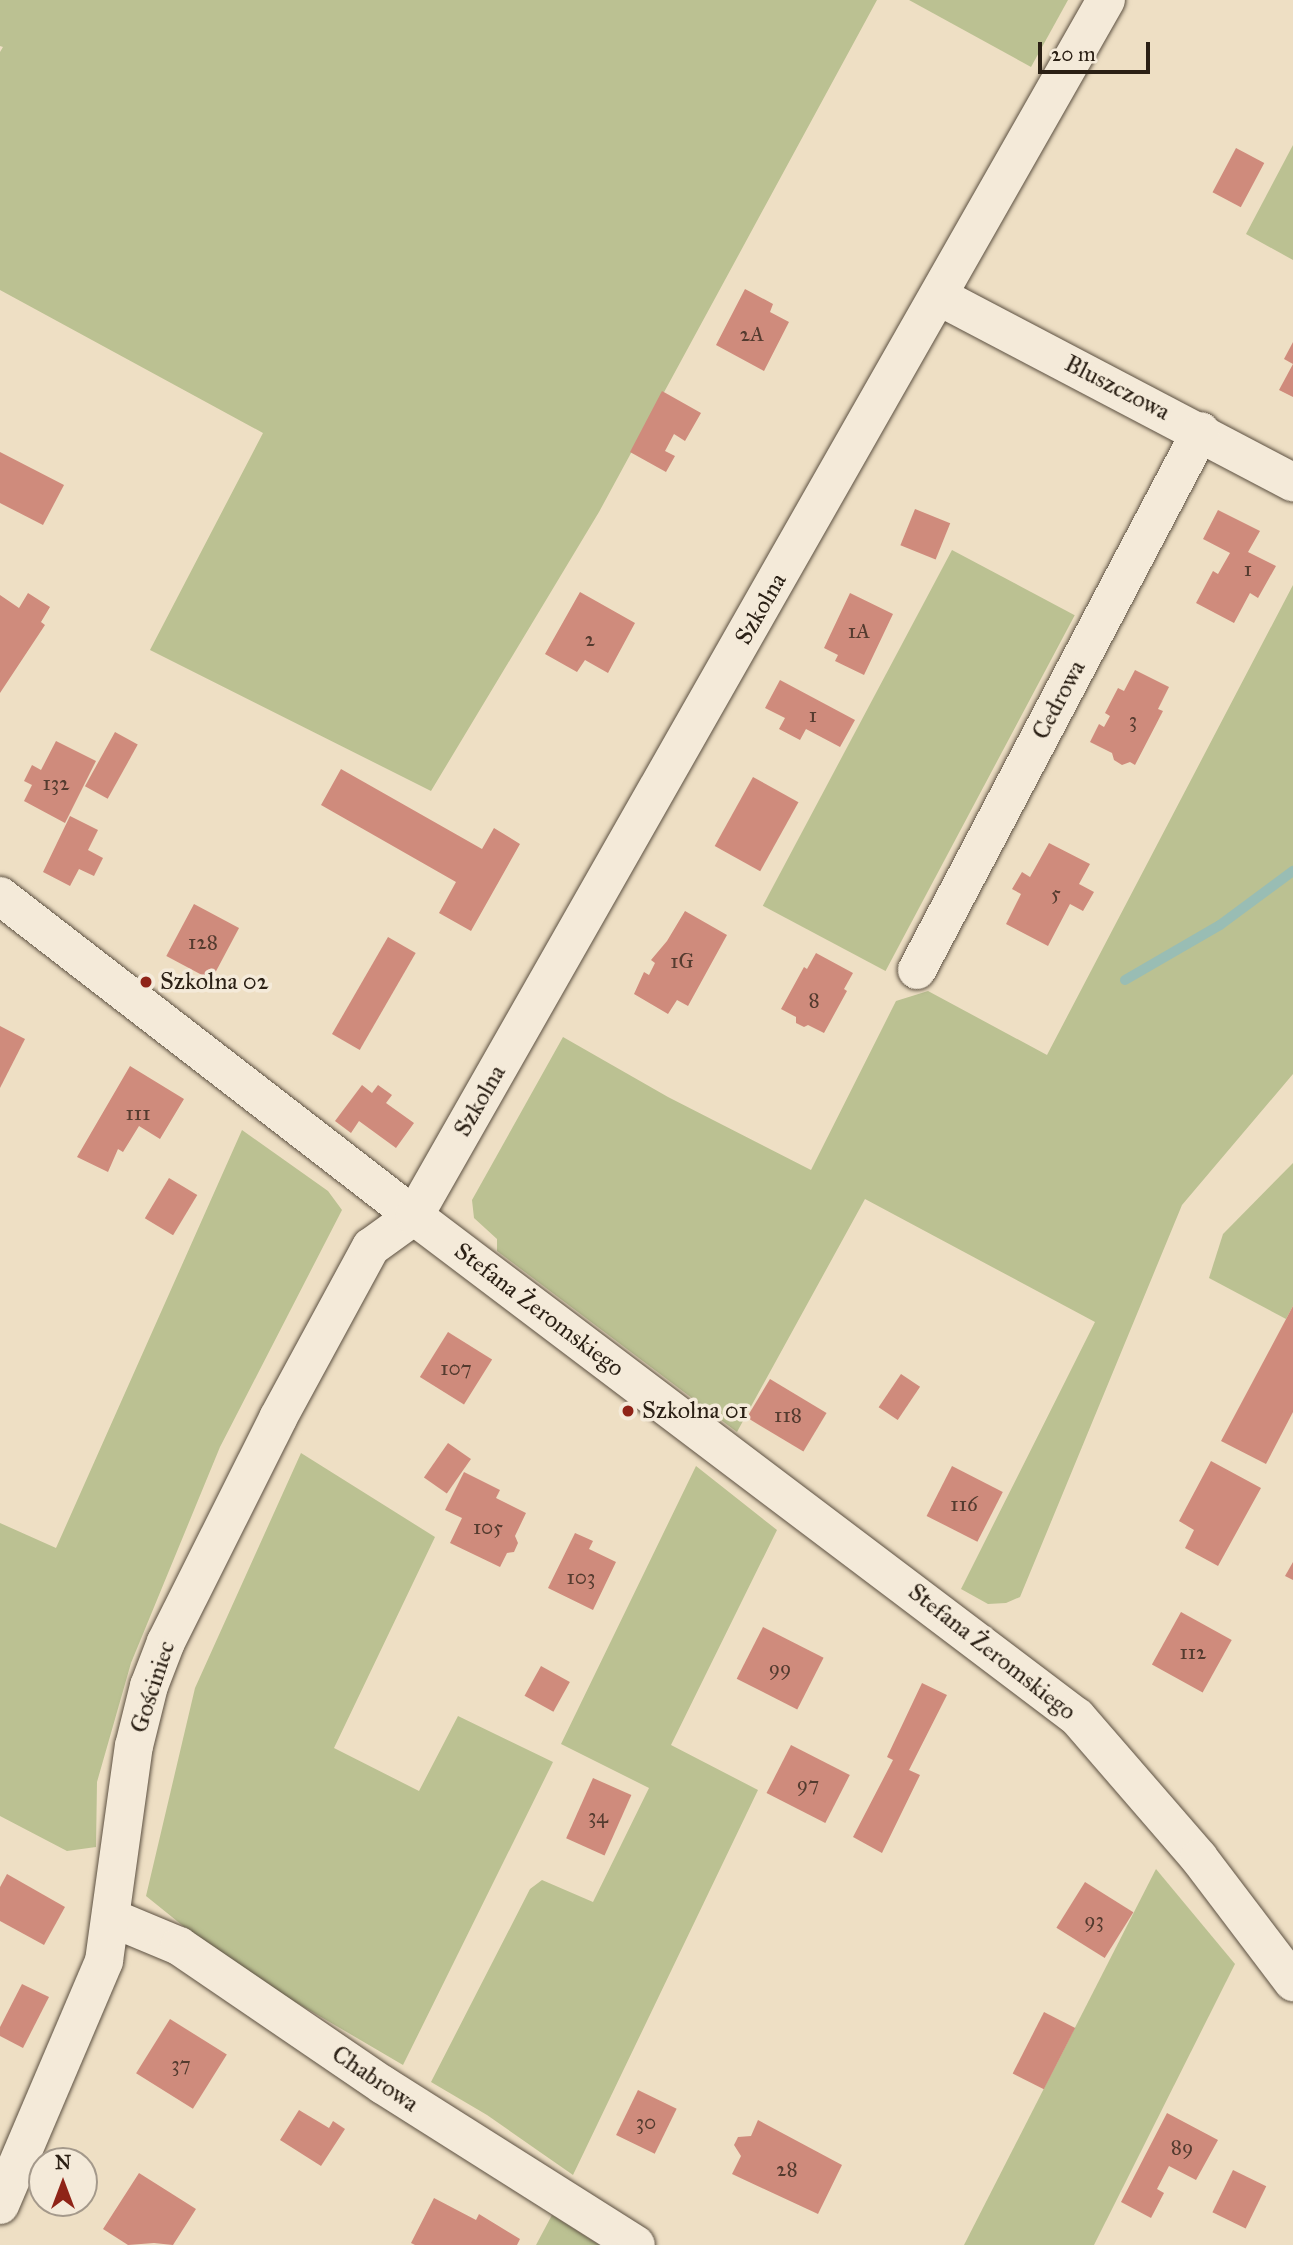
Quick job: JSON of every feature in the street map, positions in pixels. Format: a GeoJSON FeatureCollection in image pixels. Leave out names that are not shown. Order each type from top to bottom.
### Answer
{"type":"FeatureCollection","features":[{"type":"Feature","properties":{"kind":"street","name":"Szkolna"},"geometry":{"type":"LineString","coordinates":[[414,1216],[940,297],[1106,0]]}},
{"type":"Feature","properties":{"kind":"street","name":"Bluszczowa"},"geometry":{"type":"LineString","coordinates":[[940,297],[1293,482]]}},
{"type":"Feature","properties":{"kind":"street","name":"Cedrowa"},"geometry":{"type":"LineString","coordinates":[[917,970],[1200,431]]}},
{"type":"Feature","properties":{"kind":"street","name":"Stefana Żeromskiego"},"geometry":{"type":"LineString","coordinates":[[0,896],[414,1216],[1077,1717],[1199,1858],[1293,1982]]}},
{"type":"Feature","properties":{"kind":"street","name":"Gościniec"},"geometry":{"type":"LineString","coordinates":[[0,2205],[91,1997],[104,1961],[134,1746],[149,1686],[166,1642],[278,1418],[371,1247],[414,1216]]}},
{"type":"Feature","properties":{"kind":"street","name":"Chabrowa"},"geometry":{"type":"LineString","coordinates":[[112,1918],[179,1946],[383,2085],[636,2245]]}},
{"type":"Feature","properties":{"kind":"green space"},"geometry":{"type":"Polygon","coordinates":[[[0,0],[877,0],[599,512],[431,791],[150,650],[263,433],[0,290],[0,52],[3,47],[0,46],[0,0]]]}},
{"type":"Feature","properties":{"kind":"green space"},"geometry":{"type":"Polygon","coordinates":[[[909,0],[1068,0],[1031,67],[909,0]]]}},
{"type":"Feature","properties":{"kind":"green space"},"geometry":{"type":"Polygon","coordinates":[[[1293,145],[1293,260],[1246,234],[1293,145]]]}},
{"type":"Feature","properties":{"kind":"green space"},"geometry":{"type":"Polygon","coordinates":[[[952,550],[1075,615],[886,971],[763,906],[952,550]]]}},
{"type":"Feature","properties":{"kind":"green space"},"geometry":{"type":"Polygon","coordinates":[[[1293,585],[1293,1074],[1182,1205],[1020,1597],[1006,1603],[988,1604],[961,1589],[1095,1322],[865,1199],[737,1432],[497,1251],[497,1239],[474,1218],[472,1200],[563,1037],[668,1097],[811,1170],[896,1001],[928,991],[1047,1055],[1293,585]]]}},
{"type":"Feature","properties":{"kind":"green space"},"geometry":{"type":"Polygon","coordinates":[[[242,1130],[328,1191],[342,1210],[220,1447],[131,1663],[97,1782],[96,1847],[67,1851],[0,1816],[0,1523],[56,1548],[242,1130]]]}},
{"type":"Feature","properties":{"kind":"green space"},"geometry":{"type":"Polygon","coordinates":[[[1293,1163],[1293,1306],[1286,1319],[1209,1278],[1223,1234],[1293,1163]]]}},
{"type":"Feature","properties":{"kind":"green space"},"geometry":{"type":"Polygon","coordinates":[[[301,1453],[435,1537],[334,1748],[419,1791],[458,1716],[553,1762],[403,2065],[229,1963],[146,1896],[195,1688],[301,1453]]]}},
{"type":"Feature","properties":{"kind":"green space"},"geometry":{"type":"Polygon","coordinates":[[[696,1466],[777,1530],[671,1745],[758,1790],[573,2175],[487,2115],[431,2082],[530,1889],[542,1880],[593,1902],[649,1788],[561,1744],[696,1466]]]}},
{"type":"Feature","properties":{"kind":"green space"},"geometry":{"type":"Polygon","coordinates":[[[1156,1869],[1235,1964],[1094,2245],[964,2245],[1156,1869]]]}},
{"type":"Feature","properties":{"kind":"green space"},"geometry":{"type":"Polygon","coordinates":[[[552,2215],[599,2245],[536,2245],[552,2215]]]}},
{"type":"Feature","properties":{"kind":"building"},"geometry":{"type":"Polygon","coordinates":[[[1236,148],[1264,163],[1241,207],[1213,192],[1236,148]]]}},
{"type":"Feature","properties":{"kind":"building"},"geometry":{"type":"Polygon","coordinates":[[[745,289],[773,304],[770,312],[789,322],[764,371],[716,345],[745,289]]]}},
{"type":"Feature","properties":{"kind":"building"},"geometry":{"type":"Polygon","coordinates":[[[1293,342],[1293,364],[1284,359],[1293,342]]]}},
{"type":"Feature","properties":{"kind":"building"},"geometry":{"type":"Polygon","coordinates":[[[1293,364],[1293,397],[1279,390],[1293,364]]]}},
{"type":"Feature","properties":{"kind":"building"},"geometry":{"type":"Polygon","coordinates":[[[662,391],[701,413],[685,441],[674,434],[665,451],[675,456],[666,472],[630,452],[662,391]]]}},
{"type":"Feature","properties":{"kind":"building"},"geometry":{"type":"Polygon","coordinates":[[[0,452],[64,485],[43,525],[0,503],[0,452]]]}},
{"type":"Feature","properties":{"kind":"building"},"geometry":{"type":"Polygon","coordinates":[[[915,509],[950,523],[936,559],[900,545],[915,509]]]}},
{"type":"Feature","properties":{"kind":"building"},"geometry":{"type":"Polygon","coordinates":[[[1218,510],[1260,531],[1248,552],[1276,566],[1258,598],[1250,593],[1234,623],[1196,603],[1213,571],[1218,574],[1230,553],[1203,539],[1218,510]]]}},
{"type":"Feature","properties":{"kind":"building"},"geometry":{"type":"Polygon","coordinates":[[[580,592],[635,623],[608,673],[585,660],[577,672],[545,654],[580,592]]]}},
{"type":"Feature","properties":{"kind":"building"},"geometry":{"type":"Polygon","coordinates":[[[28,593],[50,607],[41,622],[45,625],[0,693],[0,595],[19,608],[28,593]]]}},
{"type":"Feature","properties":{"kind":"building"},"geometry":{"type":"Polygon","coordinates":[[[850,593],[893,614],[864,675],[835,661],[838,655],[824,648],[850,593]]]}},
{"type":"Feature","properties":{"kind":"building"},"geometry":{"type":"Polygon","coordinates":[[[1135,670],[1169,687],[1158,709],[1163,711],[1135,765],[1130,762],[1122,765],[1114,760],[1112,753],[1090,742],[1099,724],[1104,727],[1110,716],[1105,713],[1118,688],[1124,691],[1135,670]]]}},
{"type":"Feature","properties":{"kind":"building"},"geometry":{"type":"Polygon","coordinates":[[[780,680],[855,720],[840,747],[806,729],[800,740],[779,729],[785,718],[765,708],[780,680]]]}},
{"type":"Feature","properties":{"kind":"building"},"geometry":{"type":"Polygon","coordinates":[[[115,732],[138,745],[108,799],[85,786],[115,732]]]}},
{"type":"Feature","properties":{"kind":"building"},"geometry":{"type":"Polygon","coordinates":[[[56,741],[96,761],[65,823],[24,801],[32,785],[24,781],[32,765],[41,770],[56,741]]]}},
{"type":"Feature","properties":{"kind":"building"},"geometry":{"type":"Polygon","coordinates":[[[341,769],[482,849],[494,828],[520,844],[471,931],[439,913],[456,882],[321,805],[341,769]]]}},
{"type":"Feature","properties":{"kind":"building"},"geometry":{"type":"Polygon","coordinates":[[[753,777],[798,802],[760,871],[715,846],[753,777]]]}},
{"type":"Feature","properties":{"kind":"building"},"geometry":{"type":"Polygon","coordinates":[[[70,816],[98,830],[88,850],[103,858],[94,876],[79,869],[70,886],[43,872],[70,816]]]}},
{"type":"Feature","properties":{"kind":"building"},"geometry":{"type":"Polygon","coordinates":[[[1049,843],[1090,864],[1079,884],[1094,892],[1083,911],[1070,904],[1048,946],[1006,924],[1021,894],[1012,889],[1022,872],[1030,877],[1049,843]]]}},
{"type":"Feature","properties":{"kind":"building"},"geometry":{"type":"Polygon","coordinates":[[[194,904],[239,928],[211,980],[166,956],[194,904]]]}},
{"type":"Feature","properties":{"kind":"building"},"geometry":{"type":"Polygon","coordinates":[[[685,911],[727,935],[688,1006],[677,1000],[668,1014],[634,994],[644,972],[649,975],[655,963],[651,960],[667,941],[685,911]]]}},
{"type":"Feature","properties":{"kind":"building"},"geometry":{"type":"Polygon","coordinates":[[[388,937],[416,953],[360,1050],[332,1034],[388,937]]]}},
{"type":"Feature","properties":{"kind":"building"},"geometry":{"type":"Polygon","coordinates":[[[816,953],[853,973],[844,989],[847,991],[824,1033],[808,1025],[804,1027],[796,1023],[796,1017],[781,1009],[804,967],[807,969],[816,953]]]}},
{"type":"Feature","properties":{"kind":"building"},"geometry":{"type":"Polygon","coordinates":[[[0,1026],[25,1039],[0,1088],[0,1026]]]}},
{"type":"Feature","properties":{"kind":"building"},"geometry":{"type":"Polygon","coordinates":[[[130,1066],[184,1099],[160,1139],[139,1126],[123,1152],[118,1149],[108,1172],[77,1157],[130,1066]]]}},
{"type":"Feature","properties":{"kind":"building"},"geometry":{"type":"Polygon","coordinates":[[[362,1085],[372,1093],[378,1085],[392,1095],[386,1103],[414,1123],[396,1148],[359,1121],[351,1133],[335,1121],[362,1085]]]}},
{"type":"Feature","properties":{"kind":"building"},"geometry":{"type":"Polygon","coordinates":[[[169,1178],[197,1195],[173,1235],[145,1218],[169,1178]]]}},
{"type":"Feature","properties":{"kind":"building"},"geometry":{"type":"Polygon","coordinates":[[[1293,1306],[1293,1412],[1266,1464],[1221,1441],[1293,1306]]]}},
{"type":"Feature","properties":{"kind":"building"},"geometry":{"type":"Polygon","coordinates":[[[448,1332],[492,1360],[464,1405],[420,1377],[448,1332]]]}},
{"type":"Feature","properties":{"kind":"building"},"geometry":{"type":"Polygon","coordinates":[[[901,1374],[920,1387],[898,1420],[879,1407],[901,1374]]]}},
{"type":"Feature","properties":{"kind":"building"},"geometry":{"type":"Polygon","coordinates":[[[770,1379],[827,1413],[803,1452],[747,1418],[770,1379]]]}},
{"type":"Feature","properties":{"kind":"building"},"geometry":{"type":"Polygon","coordinates":[[[448,1443],[471,1459],[447,1493],[424,1477],[448,1443]]]}},
{"type":"Feature","properties":{"kind":"building"},"geometry":{"type":"Polygon","coordinates":[[[1211,1461],[1261,1488],[1218,1566],[1185,1548],[1194,1530],[1179,1521],[1211,1461]]]}},
{"type":"Feature","properties":{"kind":"building"},"geometry":{"type":"Polygon","coordinates":[[[952,1466],[1003,1492],[977,1542],[927,1516],[952,1466]]]}},
{"type":"Feature","properties":{"kind":"building"},"geometry":{"type":"Polygon","coordinates":[[[464,1472],[500,1490],[496,1498],[526,1513],[515,1536],[518,1543],[514,1552],[507,1553],[500,1567],[450,1543],[462,1518],[445,1510],[464,1472]]]}},
{"type":"Feature","properties":{"kind":"building"},"geometry":{"type":"Polygon","coordinates":[[[575,1533],[593,1541],[589,1549],[616,1562],[593,1610],[548,1588],[575,1533]]]}},
{"type":"Feature","properties":{"kind":"building"},"geometry":{"type":"Polygon","coordinates":[[[1293,1562],[1293,1580],[1285,1576],[1293,1562]]]}},
{"type":"Feature","properties":{"kind":"building"},"geometry":{"type":"Polygon","coordinates":[[[1181,1612],[1232,1640],[1203,1693],[1152,1664],[1181,1612]]]}},
{"type":"Feature","properties":{"kind":"building"},"geometry":{"type":"Polygon","coordinates":[[[763,1627],[824,1658],[797,1710],[737,1679],[763,1627]]]}},
{"type":"Feature","properties":{"kind":"building"},"geometry":{"type":"Polygon","coordinates":[[[541,1666],[570,1682],[553,1712],[525,1696],[541,1666]]]}},
{"type":"Feature","properties":{"kind":"building"},"geometry":{"type":"Polygon","coordinates":[[[922,1683],[947,1695],[909,1770],[920,1775],[882,1853],[853,1837],[893,1760],[887,1757],[922,1683]]]}},
{"type":"Feature","properties":{"kind":"building"},"geometry":{"type":"Polygon","coordinates":[[[791,1745],[850,1775],[825,1823],[766,1793],[791,1745]]]}},
{"type":"Feature","properties":{"kind":"building"},"geometry":{"type":"Polygon","coordinates":[[[593,1778],[631,1795],[605,1855],[566,1838],[593,1778]]]}},
{"type":"Feature","properties":{"kind":"building"},"geometry":{"type":"Polygon","coordinates":[[[7,1874],[65,1907],[44,1945],[0,1921],[0,1887],[7,1874]]]}},
{"type":"Feature","properties":{"kind":"building"},"geometry":{"type":"Polygon","coordinates":[[[1085,1882],[1133,1912],[1105,1958],[1056,1928],[1085,1882]]]}},
{"type":"Feature","properties":{"kind":"building"},"geometry":{"type":"Polygon","coordinates":[[[22,1984],[49,1997],[23,2048],[0,2036],[0,2027],[22,1984]]]}},
{"type":"Feature","properties":{"kind":"building"},"geometry":{"type":"Polygon","coordinates":[[[1044,2012],[1075,2028],[1044,2089],[1013,2073],[1044,2012]]]}},
{"type":"Feature","properties":{"kind":"building"},"geometry":{"type":"Polygon","coordinates":[[[170,2019],[227,2055],[193,2109],[136,2073],[170,2019]]]}},
{"type":"Feature","properties":{"kind":"building"},"geometry":{"type":"Polygon","coordinates":[[[638,2090],[677,2109],[655,2154],[616,2135],[638,2090]]]}},
{"type":"Feature","properties":{"kind":"building"},"geometry":{"type":"Polygon","coordinates":[[[299,2110],[329,2128],[333,2121],[345,2129],[321,2166],[280,2140],[299,2110]]]}},
{"type":"Feature","properties":{"kind":"building"},"geometry":{"type":"Polygon","coordinates":[[[1167,2113],[1218,2140],[1196,2180],[1169,2166],[1157,2189],[1164,2193],[1151,2218],[1121,2202],[1167,2113]]]}},
{"type":"Feature","properties":{"kind":"building"},"geometry":{"type":"Polygon","coordinates":[[[758,2120],[842,2165],[818,2214],[732,2174],[741,2156],[734,2145],[738,2137],[751,2136],[758,2120]]]}},
{"type":"Feature","properties":{"kind":"building"},"geometry":{"type":"Polygon","coordinates":[[[1233,2170],[1266,2186],[1246,2228],[1212,2212],[1233,2170]]]}},
{"type":"Feature","properties":{"kind":"building"},"geometry":{"type":"Polygon","coordinates":[[[139,2173],[196,2209],[173,2245],[128,2245],[103,2229],[139,2173]]]}},
{"type":"Feature","properties":{"kind":"building"},"geometry":{"type":"Polygon","coordinates":[[[434,2198],[476,2220],[479,2214],[520,2239],[517,2245],[411,2243],[434,2198]]]}},
{"type":"Feature","properties":{"kind":"waterway"},"geometry":{"type":"LineString","coordinates":[[1125,980],[1220,925],[1293,871]]}},
{"type":"Feature","properties":{"kind":"place","name":"Szkolna 02"},"geometry":{"type":"Point","coordinates":[146,982]}},
{"type":"Feature","properties":{"kind":"place","name":"Szkolna 01"},"geometry":{"type":"Point","coordinates":[628,1411]}}]}
